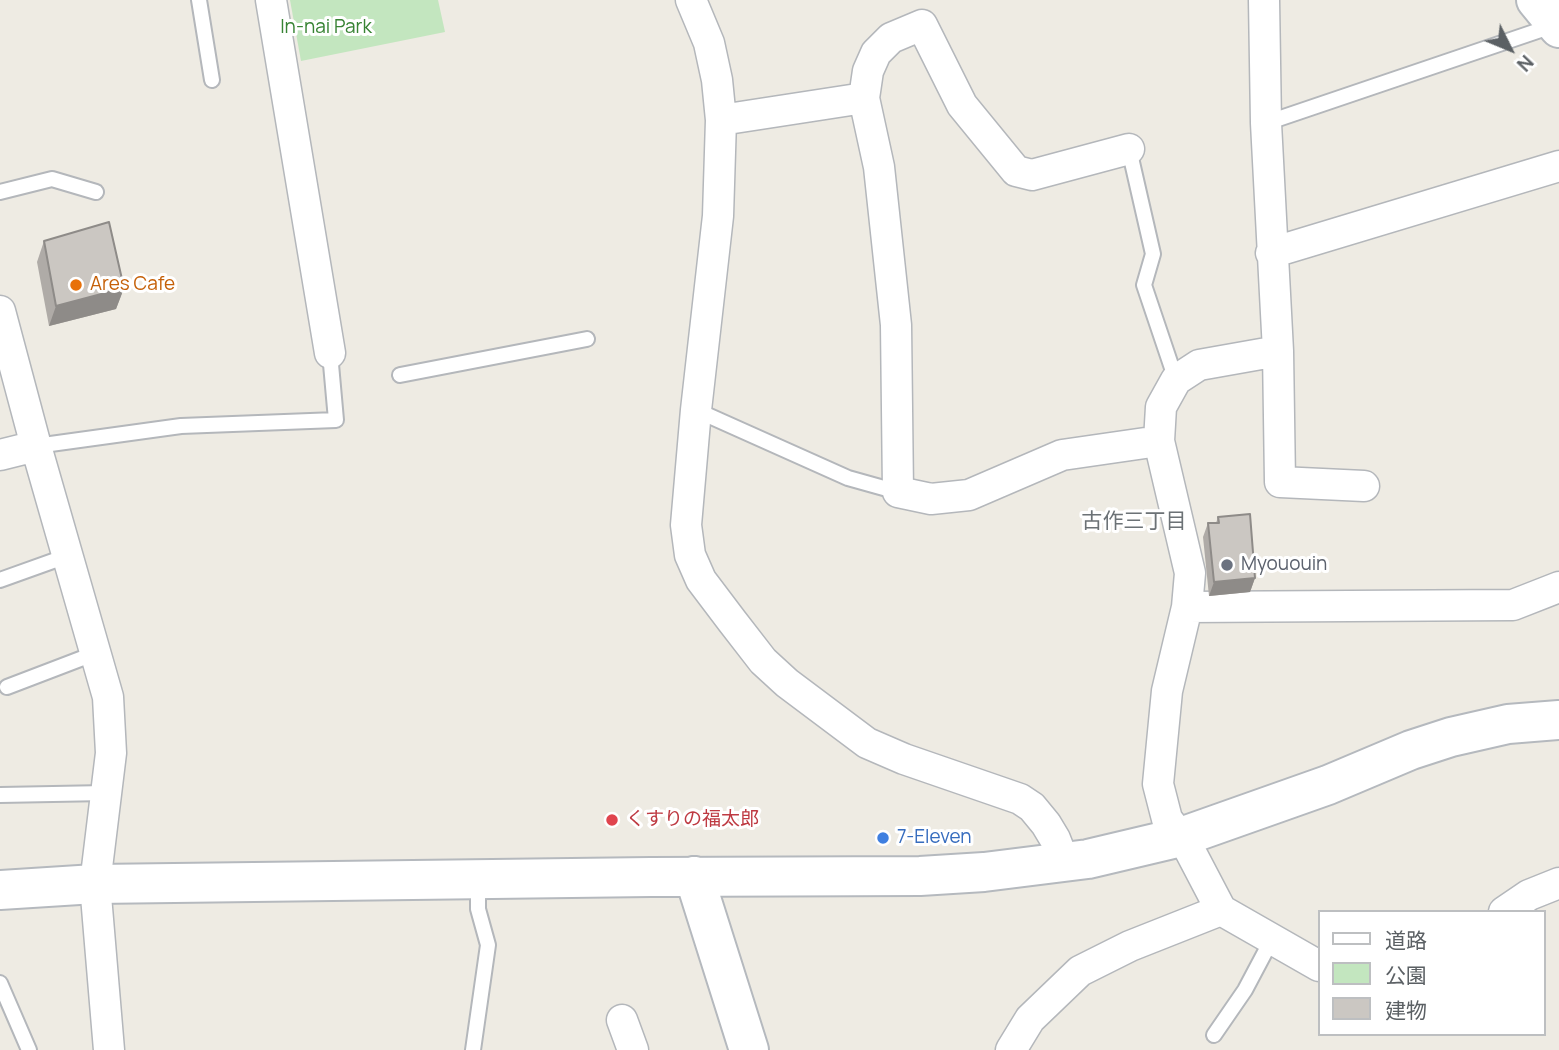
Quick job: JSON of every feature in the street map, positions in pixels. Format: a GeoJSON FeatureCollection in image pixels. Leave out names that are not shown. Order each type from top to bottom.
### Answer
{"type":"FeatureCollection","features":[{"type":"Feature","properties":{"kind":"street"},"geometry":{"type":"LineString","coordinates":[[271,0],[330,354]]}},
{"type":"Feature","properties":{"kind":"street"},"geometry":{"type":"LineString","coordinates":[[691,0],[709,43],[717,80],[721,120],[718,216],[686,525],[690,555],[701,580],[763,661],[787,683],[867,743],[904,759],[1006,793],[1026,803],[1046,824],[1064,862]]}},
{"type":"Feature","properties":{"kind":"street"},"geometry":{"type":"LineString","coordinates":[[1264,0],[1271,253],[1278,351],[1280,482],[1364,486]]}},
{"type":"Feature","properties":{"kind":"street"},"geometry":{"type":"LineString","coordinates":[[1129,149],[1032,175],[1016,171],[961,105],[922,25],[891,38],[876,53],[868,71],[864,98],[878,167],[896,325],[898,492],[931,499],[969,495],[1062,455],[1159,441]]}},
{"type":"Feature","properties":{"kind":"street"},"geometry":{"type":"LineString","coordinates":[[721,120],[864,98]]}},
{"type":"Feature","properties":{"kind":"street"},"geometry":{"type":"LineString","coordinates":[[1271,253],[1559,166]]}},
{"type":"Feature","properties":{"kind":"street"},"geometry":{"type":"LineString","coordinates":[[0,311],[108,697],[111,753],[95,884],[109,1050]]}},
{"type":"Feature","properties":{"kind":"street"},"geometry":{"type":"LineString","coordinates":[[1278,351],[1199,365],[1176,380],[1161,407],[1159,441],[1190,573],[1187,607],[1167,691],[1158,784],[1167,819],[1181,837],[1221,910],[1318,965]]}},
{"type":"Feature","properties":{"kind":"street"},"geometry":{"type":"LineString","coordinates":[[0,455],[36,446]]}},
{"type":"Feature","properties":{"kind":"street"},"geometry":{"type":"LineString","coordinates":[[1187,607],[1513,605],[1559,587]]}},
{"type":"Feature","properties":{"kind":"street"},"geometry":{"type":"LineString","coordinates":[[0,890],[95,884],[669,876],[920,876],[984,872],[1064,862],[1181,837],[1328,785],[1411,750],[1451,737],[1508,724],[1559,720]]}},
{"type":"Feature","properties":{"kind":"street"},"geometry":{"type":"LineString","coordinates":[[669,876],[749,1050]]}},
{"type":"Feature","properties":{"kind":"street"},"geometry":{"type":"LineString","coordinates":[[1507,910],[1529,895],[1559,883]]}},
{"type":"Feature","properties":{"kind":"street"},"geometry":{"type":"LineString","coordinates":[[1011,1050],[1030,1019],[1080,971],[1130,946],[1221,910]]}},
{"type":"Feature","properties":{"kind":"street"},"geometry":{"type":"LineString","coordinates":[[622,1020],[633,1050]]}},
{"type":"Feature","properties":{"kind":"lane"},"geometry":{"type":"LineString","coordinates":[[199,0],[212,80]]}},
{"type":"Feature","properties":{"kind":"lane"},"geometry":{"type":"LineString","coordinates":[[1266,123],[1553,19]]}},
{"type":"Feature","properties":{"kind":"lane"},"geometry":{"type":"LineString","coordinates":[[1129,149],[1153,254],[1144,285],[1176,380]]}},
{"type":"Feature","properties":{"kind":"lane"},"geometry":{"type":"LineString","coordinates":[[0,192],[52,179],[96,192]]}},
{"type":"Feature","properties":{"kind":"lane"},"geometry":{"type":"LineString","coordinates":[[400,375],[587,339]]}},
{"type":"Feature","properties":{"kind":"lane"},"geometry":{"type":"LineString","coordinates":[[36,446],[181,426],[335,420],[330,354]]}},
{"type":"Feature","properties":{"kind":"lane"},"geometry":{"type":"LineString","coordinates":[[696,410],[848,478],[898,492]]}},
{"type":"Feature","properties":{"kind":"lane"},"geometry":{"type":"LineString","coordinates":[[0,580],[67,556]]}},
{"type":"Feature","properties":{"kind":"lane"},"geometry":{"type":"LineString","coordinates":[[7,687],[96,653]]}},
{"type":"Feature","properties":{"kind":"lane"},"geometry":{"type":"LineString","coordinates":[[0,795],[106,793]]}},
{"type":"Feature","properties":{"kind":"lane"},"geometry":{"type":"LineString","coordinates":[[473,1050],[488,945],[478,909],[478,879]]}},
{"type":"Feature","properties":{"kind":"lane"},"geometry":{"type":"LineString","coordinates":[[1214,1035],[1245,990],[1272,939]]}},
{"type":"Feature","properties":{"kind":"lane"},"geometry":{"type":"LineString","coordinates":[[0,983],[29,1050]]}},
{"type":"Feature","properties":{"kind":"green space","name":"In-nai Park"},"geometry":{"type":"Polygon","coordinates":[[[290,0],[438,0],[445,32],[301,61],[290,0]]]}},
{"type":"Feature","properties":{"kind":"building","name":"Ares Cafe"},"geometry":{"type":"Polygon","coordinates":[[[109,222],[124,288],[56,306],[44,241],[109,222]]]}},
{"type":"Feature","properties":{"kind":"building","name":"Myououin"},"geometry":{"type":"Polygon","coordinates":[[[1250,514],[1255,578],[1214,582],[1208,523],[1219,523],[1218,517],[1250,514]]]}},
{"type":"Feature","properties":{"kind":"place","name":"Ares Cafe"},"geometry":{"type":"Point","coordinates":[76,285]}},
{"type":"Feature","properties":{"kind":"place","name":"Myououin"},"geometry":{"type":"Point","coordinates":[1227,565]}},
{"type":"Feature","properties":{"kind":"place","name":"くすりの福太郎"},"geometry":{"type":"Point","coordinates":[612,820]}},
{"type":"Feature","properties":{"kind":"place","name":"7-Eleven"},"geometry":{"type":"Point","coordinates":[883,838]}},
{"type":"Feature","properties":{"kind":"district","name":"古作三丁目"},"geometry":{"type":"Point","coordinates":[1134,522]}}]}
